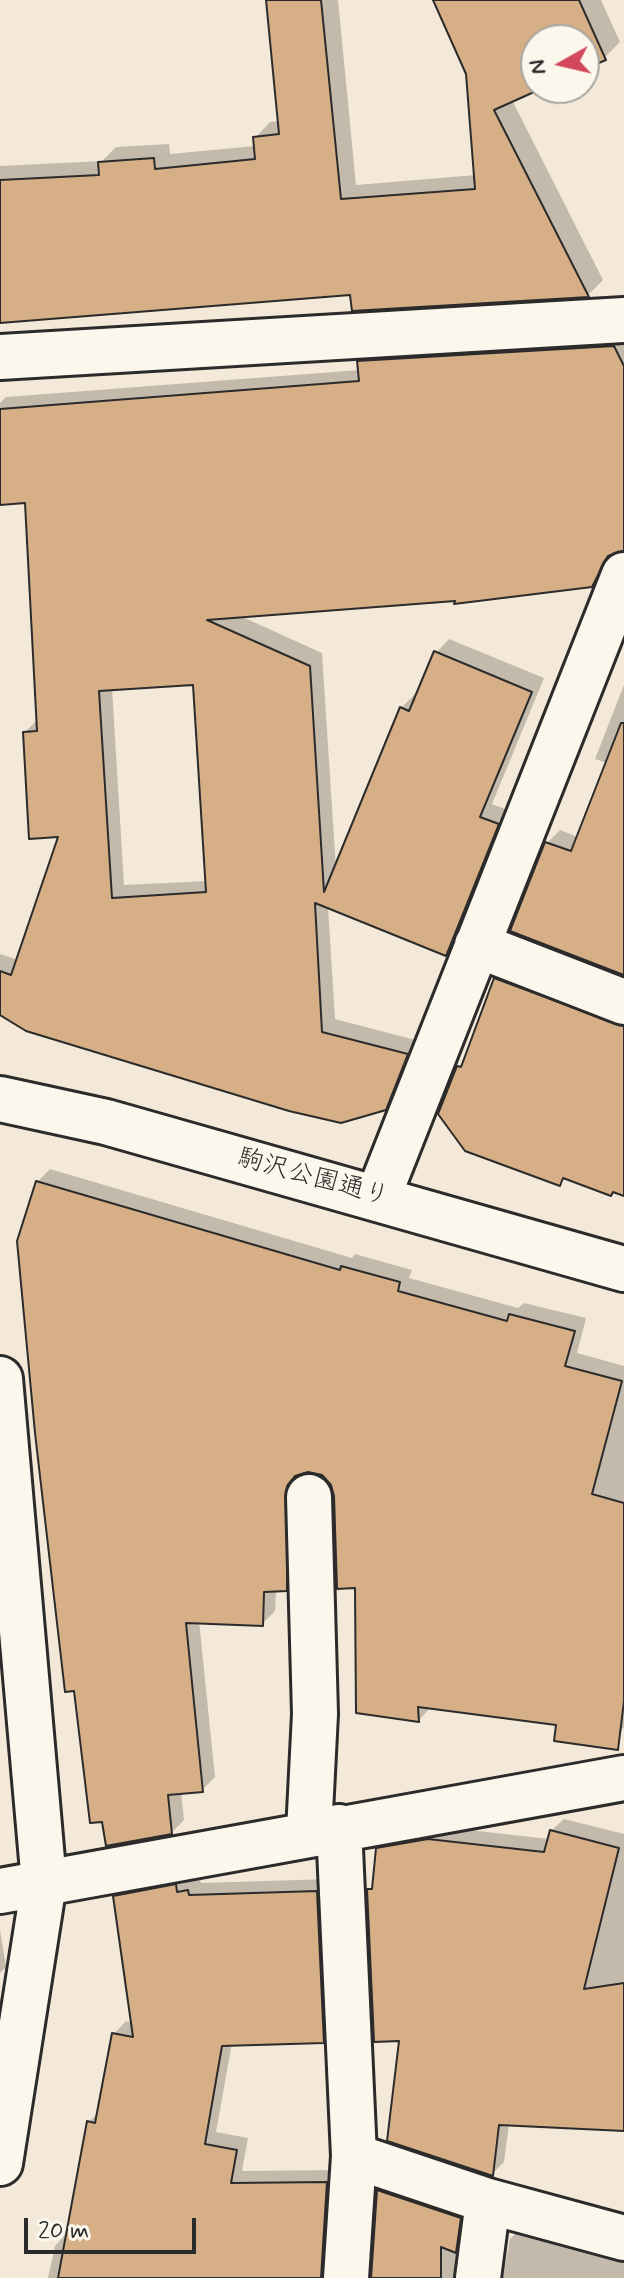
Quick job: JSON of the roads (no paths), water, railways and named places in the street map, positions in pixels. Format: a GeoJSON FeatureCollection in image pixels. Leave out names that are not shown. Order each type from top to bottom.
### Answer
{"type":"FeatureCollection","features":[{"type":"Feature","properties":{"kind":"street"},"geometry":{"type":"LineString","coordinates":[[0,357],[624,320]]}},
{"type":"Feature","properties":{"kind":"street"},"geometry":{"type":"LineString","coordinates":[[378,1197],[624,575]]}},
{"type":"Feature","properties":{"kind":"street"},"geometry":{"type":"LineString","coordinates":[[477,945],[624,1002]]}},
{"type":"Feature","properties":{"kind":"street","name":"駒沢公園通り"},"geometry":{"type":"LineString","coordinates":[[0,1099],[106,1122],[624,1269]]}},
{"type":"Feature","properties":{"kind":"street"},"geometry":{"type":"LineString","coordinates":[[0,1379],[7,1525],[44,1883],[0,2163]]}},
{"type":"Feature","properties":{"kind":"street"},"geometry":{"type":"LineString","coordinates":[[309,1497],[315,1714],[354,2156],[346,2278]]}},
{"type":"Feature","properties":{"kind":"street"},"geometry":{"type":"LineString","coordinates":[[0,1891],[624,1778]]}},
{"type":"Feature","properties":{"kind":"street"},"geometry":{"type":"LineString","coordinates":[[354,2156],[488,2201],[624,2238]]}},
{"type":"Feature","properties":{"kind":"street"},"geometry":{"type":"LineString","coordinates":[[478,2278],[488,2201]]}}]}
